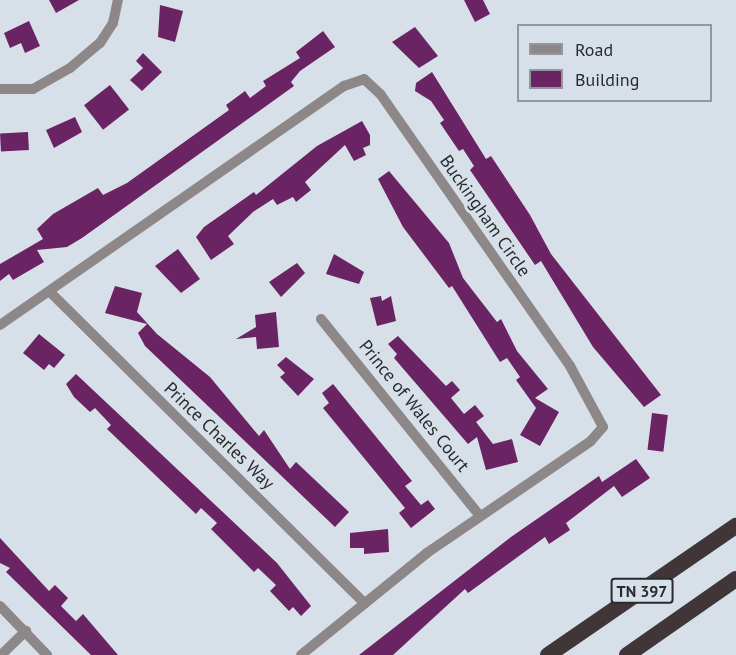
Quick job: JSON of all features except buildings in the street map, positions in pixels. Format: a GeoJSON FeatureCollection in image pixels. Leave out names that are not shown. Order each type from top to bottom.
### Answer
{"type":"FeatureCollection","features":[{"type":"Feature","properties":{"kind":"highway","name":"TN 397"},"geometry":{"type":"LineString","coordinates":[[548,655],[736,526]]}},
{"type":"Feature","properties":{"kind":"highway","name":"TN 397"},"geometry":{"type":"LineString","coordinates":[[627,655],[736,579]]}},
{"type":"Feature","properties":{"kind":"street"},"geometry":{"type":"LineString","coordinates":[[0,89],[33,89],[70,68],[100,43],[113,23],[117,0]]}},
{"type":"Feature","properties":{"kind":"street","name":"Buckingham Circle"},"geometry":{"type":"LineString","coordinates":[[0,325],[344,86],[364,79],[381,95],[570,366],[603,427],[591,441],[480,516],[300,655]]}},
{"type":"Feature","properties":{"kind":"street","name":"Prince Charles Way"},"geometry":{"type":"LineString","coordinates":[[50,292],[365,604]]}},
{"type":"Feature","properties":{"kind":"street","name":"Prince of Wales Court"},"geometry":{"type":"LineString","coordinates":[[321,319],[480,516]]}},
{"type":"Feature","properties":{"kind":"street"},"geometry":{"type":"LineString","coordinates":[[0,606],[47,655]]}},
{"type":"Feature","properties":{"kind":"street"},"geometry":{"type":"LineString","coordinates":[[1,655],[26,631]]}}]}
